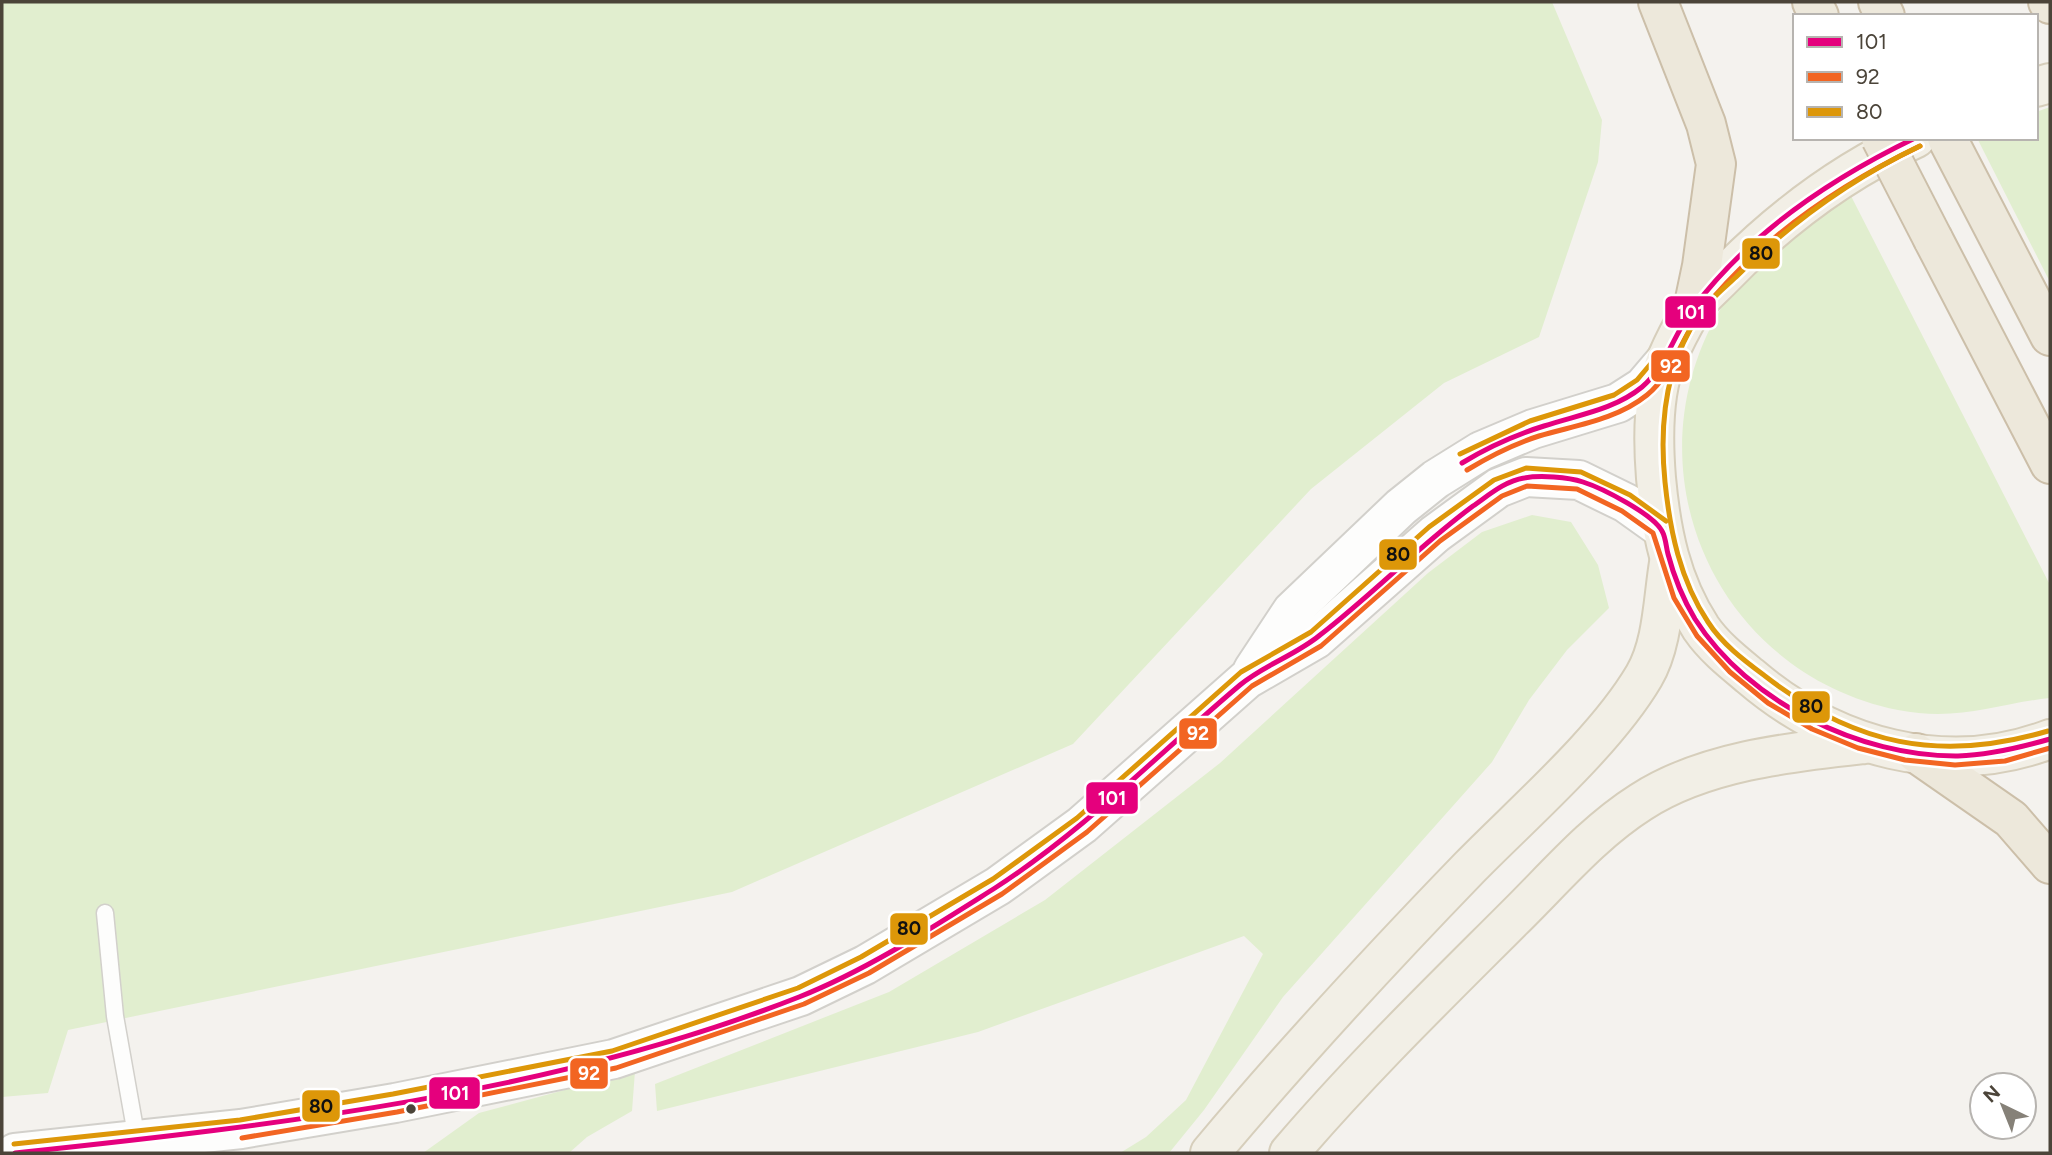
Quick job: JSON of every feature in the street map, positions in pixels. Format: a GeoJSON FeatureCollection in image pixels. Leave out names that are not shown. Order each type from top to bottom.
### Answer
{"type":"FeatureCollection","features":[{"type":"Feature","properties":{"kind":"highway"},"geometry":{"type":"LineString","coordinates":[[1658,2],[1706,124],[1716,164],[1702,267],[1693,309]]}},
{"type":"Feature","properties":{"kind":"highway"},"geometry":{"type":"LineString","coordinates":[[1882,140],[2050,464]]}},
{"type":"Feature","properties":{"kind":"highway"},"geometry":{"type":"LineString","coordinates":[[1948,140],[2050,336]]}},
{"type":"Feature","properties":{"kind":"highway"},"geometry":{"type":"LineString","coordinates":[[1916,753],[2011,819],[2050,864]]}},
{"type":"Feature","properties":{"kind":"main road"},"geometry":{"type":"LineString","coordinates":[[1210,1153],[1371,969],[1601,732],[1644,677],[1653,658],[1665,545],[1654,455],[1658,402],[1666,360],[1693,309],[1748,251],[1796,211],[1881,154],[1912,140]]}},
{"type":"Feature","properties":{"kind":"main road"},"geometry":{"type":"LineString","coordinates":[[1665,545],[1702,628],[1725,654],[1801,714],[1864,744],[1916,753],[1978,757],[2050,738]]}},
{"type":"Feature","properties":{"kind":"main road"},"geometry":{"type":"LineString","coordinates":[[1289,1153],[1326,1110],[1451,981],[1596,837],[1641,801],[1699,775],[1764,756],[1864,744]]}},
{"type":"Feature","properties":{"kind":"street"},"geometry":{"type":"LineString","coordinates":[[1247,679],[1292,611],[1401,507],[1436,479],[1480,451],[1522,433],[1618,403],[1643,387],[1666,360]]}},
{"type":"Feature","properties":{"kind":"street"},"geometry":{"type":"LineString","coordinates":[[15,1153],[241,1129],[395,1104],[614,1059],[802,996],[865,965],[998,886],[1082,825],[1247,679],[1316,639],[1469,506],[1498,488],[1526,477],[1579,480],[1596,486],[1665,545]]}},
{"type":"Feature","properties":{"kind":"lane"},"geometry":{"type":"LineString","coordinates":[[105,913],[115,1016],[137,1140]]}},
{"type":"Feature","properties":{"kind":"green space"},"geometry":{"type":"Polygon","coordinates":[[[2,2],[1552,2],[1602,120],[1598,162],[1539,337],[1444,383],[1311,489],[1073,744],[732,892],[68,1030],[48,1093],[2,1097],[2,2]]]}},
{"type":"Feature","properties":{"kind":"green space"},"geometry":{"type":"Polygon","coordinates":[[[2050,107],[2050,282],[1978,140],[2038,140],[2038,111],[2050,107]]]}},
{"type":"Feature","properties":{"kind":"green space"},"geometry":{"type":"Polygon","coordinates":[[[1851,196],[2050,585],[2050,698],[1976,711],[1939,714],[1898,710],[1834,689],[1780,654],[1736,609],[1705,556],[1687,497],[1682,435],[1693,372],[1720,310],[1746,275],[1761,259],[1795,232],[1851,196]]]}},
{"type":"Feature","properties":{"kind":"green space"},"geometry":{"type":"Polygon","coordinates":[[[1532,515],[1571,522],[1598,565],[1609,608],[1567,650],[1529,700],[1492,762],[1283,997],[1204,1110],[1169,1153],[1120,1153],[1146,1137],[1186,1100],[1263,954],[1244,936],[978,1032],[657,1111],[655,1084],[889,992],[1045,900],[1220,763],[1428,573],[1482,532],[1532,515]]]}},
{"type":"Feature","properties":{"kind":"green space"},"geometry":{"type":"Polygon","coordinates":[[[635,1071],[632,1111],[587,1137],[569,1153],[423,1153],[479,1113],[635,1071]]]}},
{"type":"Feature","properties":{"kind":"transit line","name":"101"},"geometry":{"type":"LineString","coordinates":[[1462,463],[1512,437],[1607,407],[1631,395],[1651,379],[1694,307],[1740,255],[1794,210],[1823,190],[1911,140]]}},
{"type":"Feature","properties":{"kind":"transit line","name":"92"},"geometry":{"type":"LineString","coordinates":[[1467,470],[1530,439],[1609,416],[1647,395],[1671,366],[1702,311],[1749,260],[1830,197],[1920,146]]}},
{"type":"Feature","properties":{"kind":"transit line","name":"80"},"geometry":{"type":"LineString","coordinates":[[1920,146],[1870,173],[1822,204],[1778,238],[1716,295],[1699,315],[1672,374],[1664,416],[1663,460],[1673,537],[1690,589],[1720,638],[1765,676],[1832,718],[1865,732],[1934,746],[1971,746],[2008,741],[2048,731]]}},
{"type":"Feature","properties":{"kind":"transit line","name":"80"},"geometry":{"type":"LineString","coordinates":[[1460,454],[1530,421],[1614,395],[1637,380],[1659,354]]}},
{"type":"Feature","properties":{"kind":"transit line","name":"80"},"geometry":{"type":"LineString","coordinates":[[14,1144],[240,1120],[393,1094],[612,1051],[798,988],[861,957],[993,879],[1077,818],[1241,672],[1311,632],[1429,527],[1494,480],[1526,468],[1581,472],[1630,495],[1666,521]]}},
{"type":"Feature","properties":{"kind":"transit line","name":"101"},"geometry":{"type":"LineString","coordinates":[[15,1153],[313,1117],[512,1082],[610,1058],[705,1030],[824,986],[899,947],[1028,865],[1091,816],[1240,685],[1320,635],[1473,506],[1504,485],[1524,478],[1554,477],[1583,482],[1614,496],[1649,517],[1663,534],[1673,571],[1687,604],[1717,649],[1745,676],[1810,719],[1883,747],[1921,754],[1982,754],[2050,739]]}},
{"type":"Feature","properties":{"kind":"transit line","name":"92"},"geometry":{"type":"LineString","coordinates":[[242,1138],[397,1112],[616,1068],[804,1004],[869,973],[1002,894],[1087,832],[1252,686],[1321,646],[1440,541],[1502,496],[1527,486],[1577,489],[1622,511],[1653,533],[1674,598],[1697,636],[1730,672],[1768,703],[1812,729],[1858,748],[1905,760],[1955,765],[2005,761],[2050,748]]}}]}
